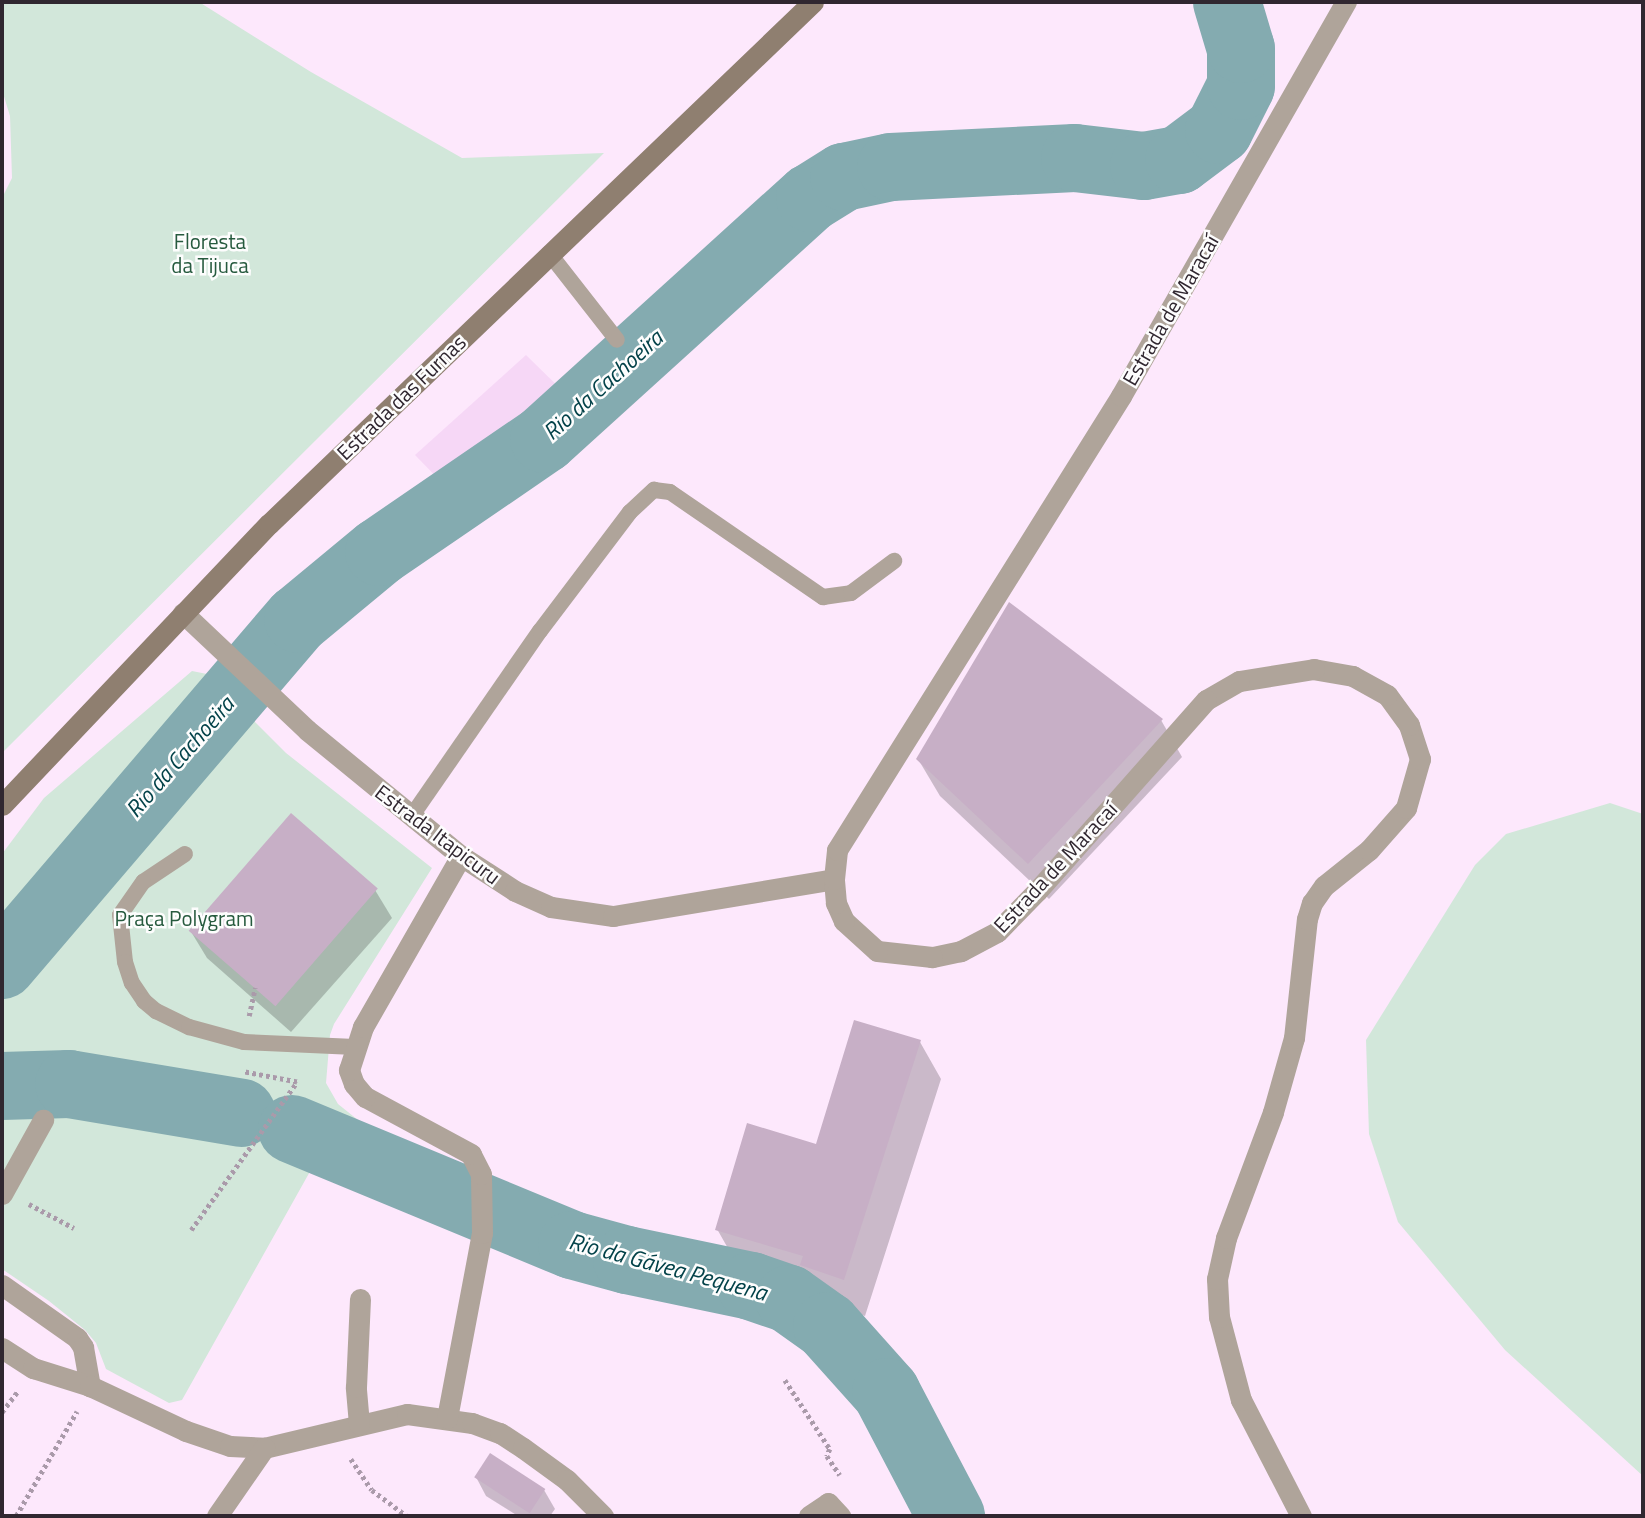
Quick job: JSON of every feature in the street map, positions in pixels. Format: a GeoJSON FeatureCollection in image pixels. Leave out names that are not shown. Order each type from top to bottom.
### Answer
{"type":"FeatureCollection","features":[{"type":"Feature","properties":{"kind":"main road","name":"Estrada das Furnas"},"geometry":{"type":"LineString","coordinates":[[2,805],[269,524],[548,253],[813,2]]}},
{"type":"Feature","properties":{"kind":"street","name":"Estrada de Maracaí"},"geometry":{"type":"LineString","coordinates":[[1301,1516],[1241,1400],[1219,1317],[1217,1279],[1226,1238],[1273,1112],[1294,1038],[1307,919],[1312,903],[1324,886],[1369,850],[1406,808],[1420,759],[1409,725],[1387,695],[1353,676],[1314,669],[1239,681],[1206,700],[1037,891],[997,932],[961,951],[932,957],[877,951],[844,921],[836,903],[834,880],[837,850],[1121,396],[1346,2]]}},
{"type":"Feature","properties":{"kind":"street","name":"Estrada Itapicuru"},"geometry":{"type":"LineString","coordinates":[[183,613],[307,730],[411,817],[461,856],[515,891],[551,907],[613,916],[834,880]]}},
{"type":"Feature","properties":{"kind":"street"},"geometry":{"type":"LineString","coordinates":[[447,1418],[482,1233],[482,1186],[477,1162],[471,1154],[359,1091],[349,1070],[355,1047],[461,856]]}},
{"type":"Feature","properties":{"kind":"street"},"geometry":{"type":"LineString","coordinates":[[3,1193],[43,1120]]}},
{"type":"Feature","properties":{"kind":"street"},"geometry":{"type":"LineString","coordinates":[[2,1285],[77,1338],[83,1346],[90,1385]]}},
{"type":"Feature","properties":{"kind":"street"},"geometry":{"type":"LineString","coordinates":[[359,1424],[356,1387],[360,1299]]}},
{"type":"Feature","properties":{"kind":"street"},"geometry":{"type":"LineString","coordinates":[[2,1348],[33,1368],[90,1385],[186,1431],[230,1447],[264,1448],[407,1414],[447,1418],[500,1433],[567,1480],[603,1516]]}},
{"type":"Feature","properties":{"kind":"street"},"geometry":{"type":"LineString","coordinates":[[218,1516],[264,1448]]}},
{"type":"Feature","properties":{"kind":"street"},"geometry":{"type":"LineString","coordinates":[[809,1516],[836,1511]]}},
{"type":"Feature","properties":{"kind":"lane"},"geometry":{"type":"LineString","coordinates":[[548,253],[617,340]]}},
{"type":"Feature","properties":{"kind":"lane"},"geometry":{"type":"LineString","coordinates":[[411,817],[540,631],[630,512],[654,490],[670,492],[823,597],[851,593],[894,561]]}},
{"type":"Feature","properties":{"kind":"lane"},"geometry":{"type":"LineString","coordinates":[[185,854],[143,882],[120,915],[125,962],[132,983],[144,1002],[156,1012],[189,1027],[244,1042],[355,1047]]}},
{"type":"Feature","properties":{"kind":"path"},"geometry":{"type":"LineString","coordinates":[[191,1230],[281,1103]]}},
{"type":"Feature","properties":{"kind":"path"},"geometry":{"type":"LineString","coordinates":[[3,1193],[74,1228]]}},
{"type":"Feature","properties":{"kind":"path"},"geometry":{"type":"LineString","coordinates":[[785,1380],[830,1449],[827,1456],[848,1487],[836,1511]]}},
{"type":"Feature","properties":{"kind":"path"},"geometry":{"type":"LineString","coordinates":[[16,1516],[60,1445],[90,1385]]}},
{"type":"Feature","properties":{"kind":"path"},"geometry":{"type":"LineString","coordinates":[[331,1433],[372,1490],[407,1516]]}},
{"type":"Feature","properties":{"kind":"shaded area"},"geometry":{"type":"Polygon","coordinates":[[[526,355],[574,402],[450,491],[415,455],[526,355]]]}},
{"type":"Feature","properties":{"kind":"green space","name":"Floresta da Tijuca"},"geometry":{"type":"Polygon","coordinates":[[[2,2],[199,2],[311,72],[462,158],[604,153],[2,753],[2,198],[12,178],[10,116],[2,90],[2,2]]]}},
{"type":"Feature","properties":{"kind":"green space","name":"Praça Polygram"},"geometry":{"type":"Polygon","coordinates":[[[192,671],[207,674],[286,753],[432,868],[334,1024],[330,1035],[326,1083],[338,1104],[358,1120],[468,1184],[473,1191],[469,1227],[317,1159],[182,1400],[169,1403],[106,1369],[96,1343],[85,1330],[2,1269],[2,854],[44,798],[192,671]]]}},
{"type":"Feature","properties":{"kind":"green space"},"geometry":{"type":"Polygon","coordinates":[[[1610,803],[1643,814],[1643,1476],[1505,1350],[1398,1222],[1369,1134],[1366,1040],[1475,865],[1506,834],[1610,803]]]}},
{"type":"Feature","properties":{"kind":"building"},"geometry":{"type":"Polygon","coordinates":[[[1009,602],[1163,719],[1028,864],[916,759],[1009,602]]]}},
{"type":"Feature","properties":{"kind":"building"},"geometry":{"type":"Polygon","coordinates":[[[291,813],[378,888],[275,1006],[189,931],[291,813]]]}},
{"type":"Feature","properties":{"kind":"building"},"geometry":{"type":"Polygon","coordinates":[[[854,1020],[921,1040],[844,1280],[800,1265],[803,1256],[715,1230],[747,1123],[816,1144],[854,1020]]]}},
{"type":"Feature","properties":{"kind":"building"},"geometry":{"type":"Polygon","coordinates":[[[490,1453],[545,1489],[530,1513],[474,1477],[490,1453]]]}},
{"type":"Feature","properties":{"kind":"waterway","name":"Rio da Cachoeira"},"geometry":{"type":"LineString","coordinates":[[2,965],[298,619],[379,552],[544,439],[810,198],[844,177],[891,167],[1075,158],[1144,166],[1179,160],[1219,130],[1241,86],[1241,49],[1227,2]]}},
{"type":"Feature","properties":{"kind":"waterway","name":"Rio da Gávea Pequena"},"geometry":{"type":"LineString","coordinates":[[2,1086],[69,1084],[242,1113]]}},
{"type":"Feature","properties":{"kind":"waterway","name":"Rio da Gávea Pequena"},"geometry":{"type":"LineString","coordinates":[[292,1129],[572,1245],[627,1260],[751,1286],[789,1299],[827,1326],[886,1392],[951,1516]]}}]}
